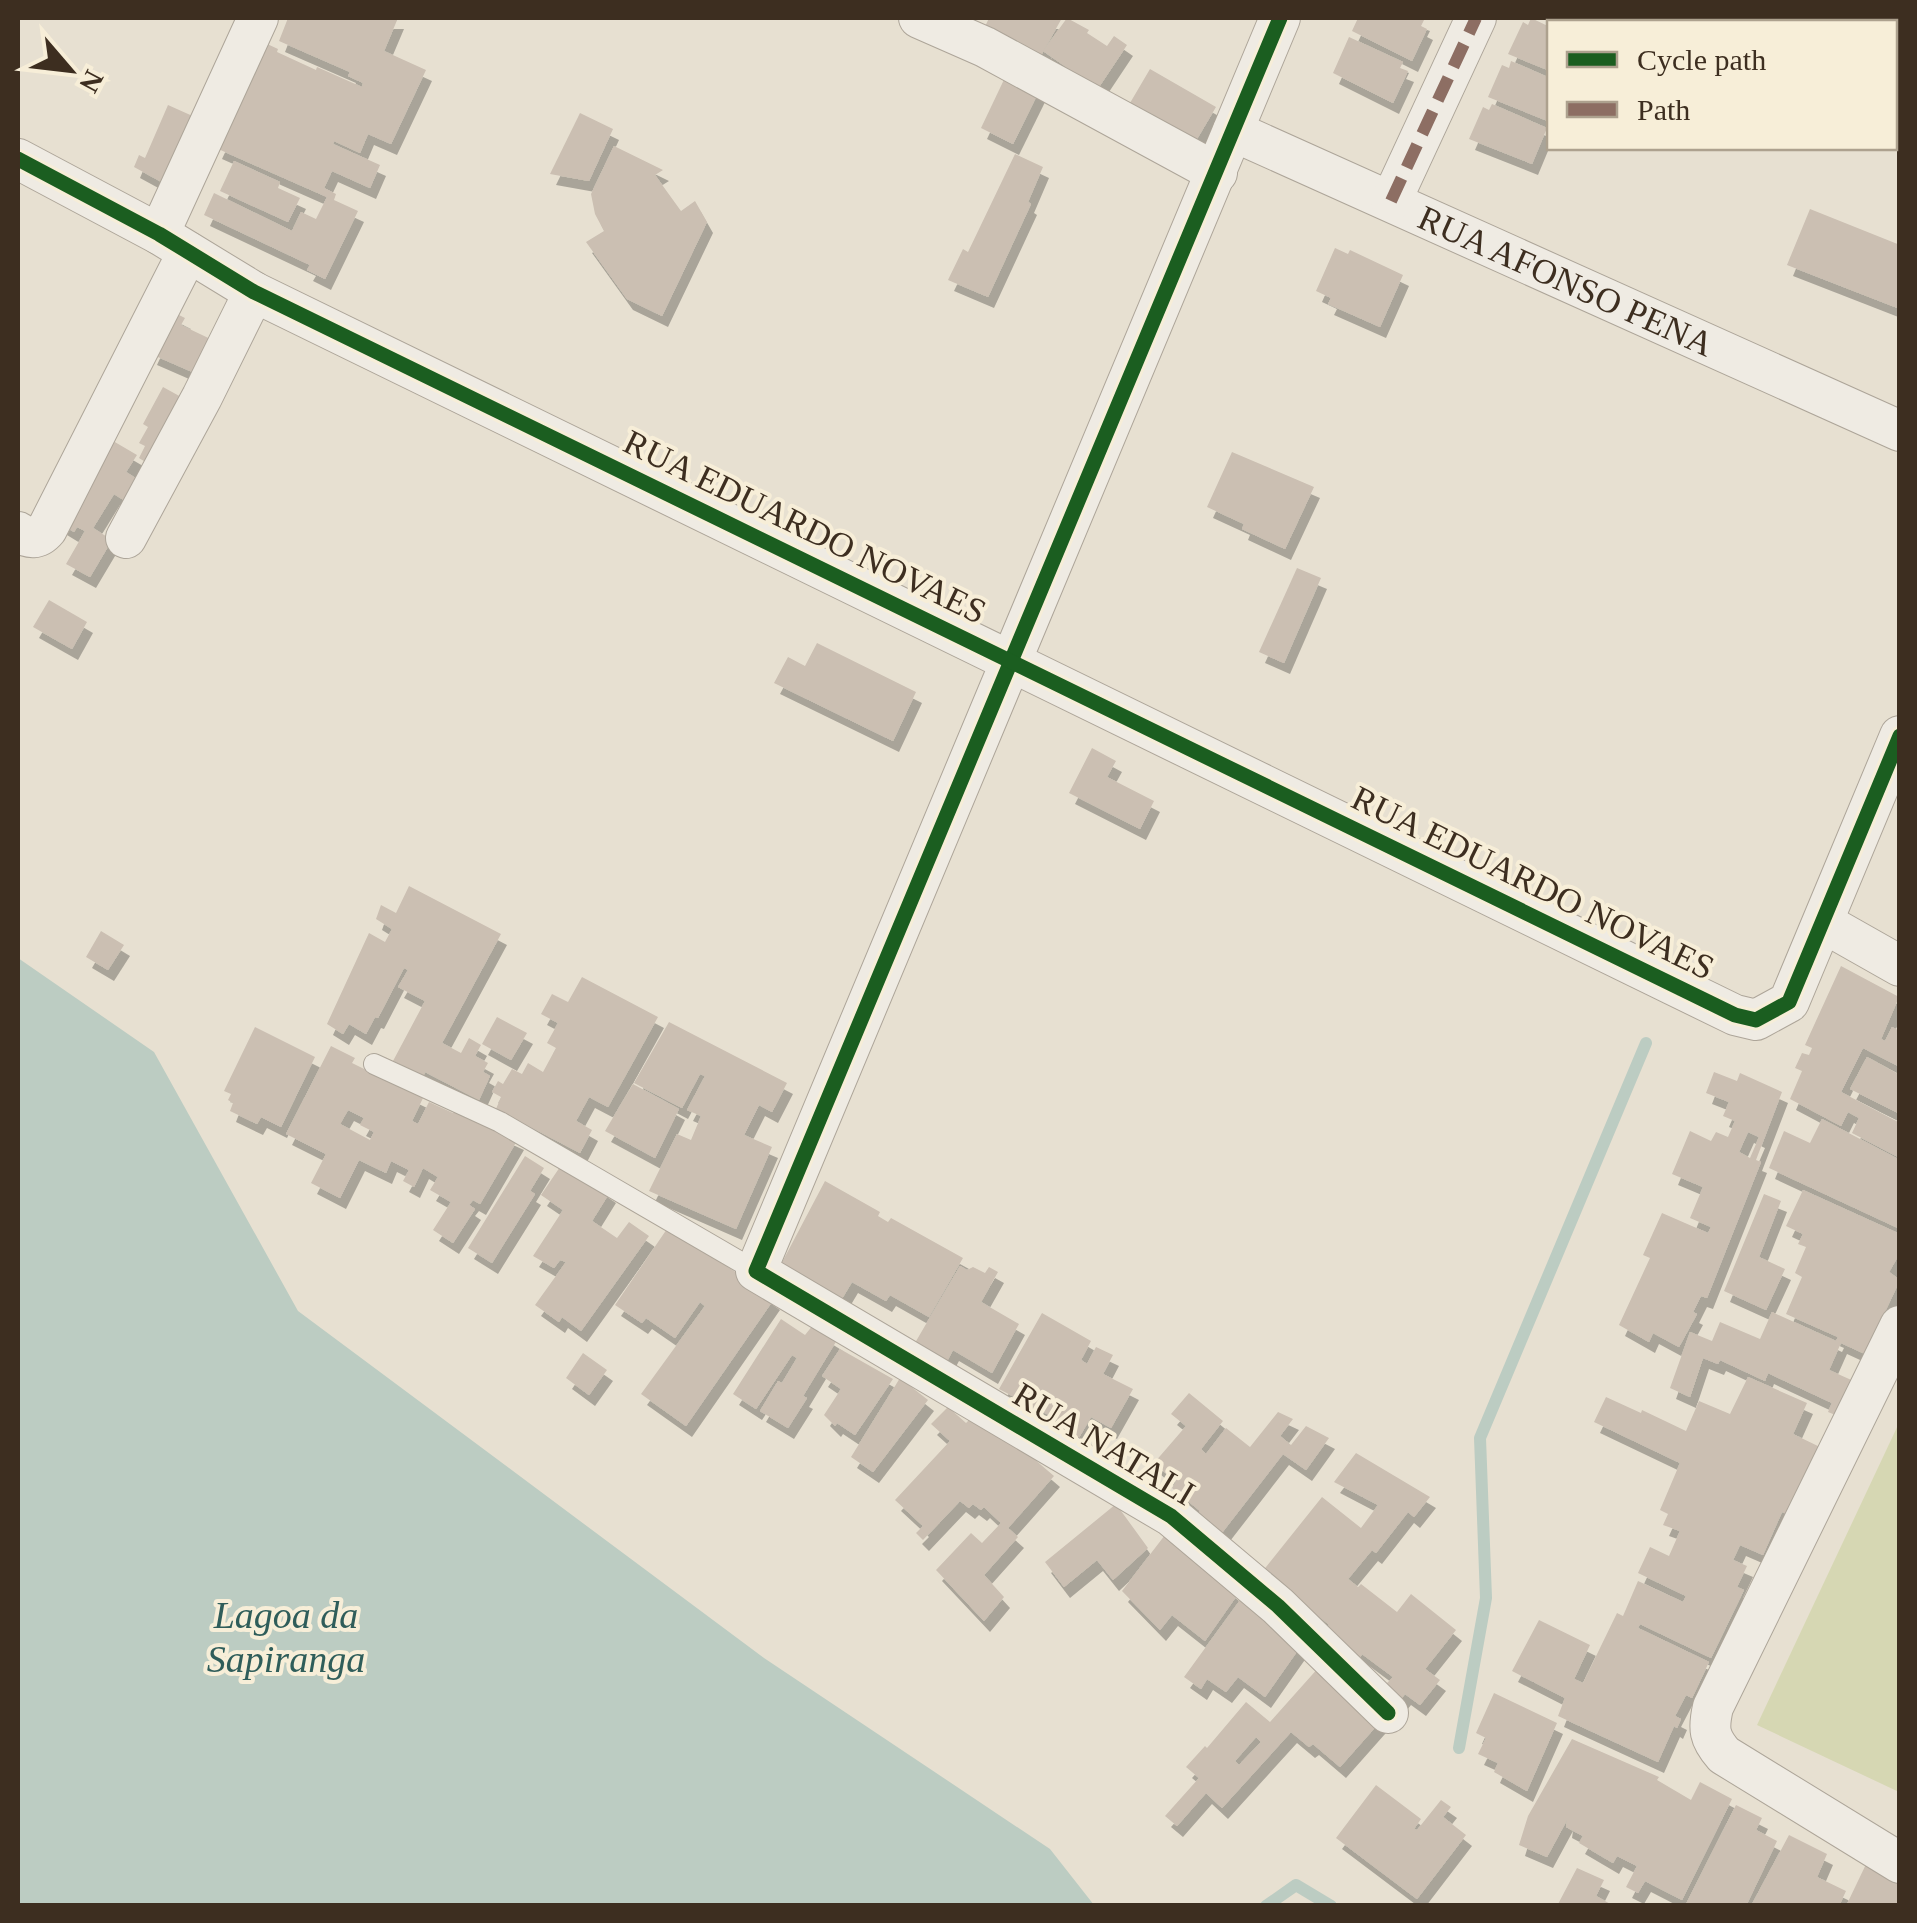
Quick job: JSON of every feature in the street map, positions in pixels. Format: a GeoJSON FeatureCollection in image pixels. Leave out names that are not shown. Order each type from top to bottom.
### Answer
{"type":"FeatureCollection","features":[{"type":"Feature","properties":{"kind":"street"},"geometry":{"type":"LineString","coordinates":[[18,532],[28,538],[38,537],[48,529],[173,243],[258,18]]}},
{"type":"Feature","properties":{"kind":"street"},"geometry":{"type":"LineString","coordinates":[[919,18],[985,47],[1216,172]]}},
{"type":"Feature","properties":{"kind":"street"},"geometry":{"type":"LineString","coordinates":[[756,1271],[1280,18]]}},
{"type":"Feature","properties":{"kind":"street"},"geometry":{"type":"LineString","coordinates":[[1391,201],[1476,18]]}},
{"type":"Feature","properties":{"kind":"street","name":"RUA AFONSO PENA"},"geometry":{"type":"LineString","coordinates":[[1234,130],[1900,431]]}},
{"type":"Feature","properties":{"kind":"street","name":"RUA EDUARDO NOVAES"},"geometry":{"type":"LineString","coordinates":[[18,159],[254,292],[1735,1016],[1756,1020],[1790,1002],[1824,924]]}},
{"type":"Feature","properties":{"kind":"street"},"geometry":{"type":"LineString","coordinates":[[126,538],[254,292]]}},
{"type":"Feature","properties":{"kind":"street"},"geometry":{"type":"LineString","coordinates":[[1900,736],[1824,924],[1900,966]]}},
{"type":"Feature","properties":{"kind":"street","name":"RUA NATALI"},"geometry":{"type":"LineString","coordinates":[[756,1271],[1171,1516],[1278,1606],[1388,1713]]}},
{"type":"Feature","properties":{"kind":"street"},"geometry":{"type":"LineString","coordinates":[[1900,1326],[1712,1707],[1709,1737],[1724,1755],[1900,1863]]}},
{"type":"Feature","properties":{"kind":"lane","name":"RUA NATALI"},"geometry":{"type":"LineString","coordinates":[[374,1064],[500,1122],[756,1271]]}},
{"type":"Feature","properties":{"kind":"green space"},"geometry":{"type":"Polygon","coordinates":[[[1899,1423],[1899,1792],[1757,1725],[1899,1423]]]}},
{"type":"Feature","properties":{"kind":"water","name":"Lagoa da Sapiranga"},"geometry":{"type":"Polygon","coordinates":[[[18,958],[154,1052],[298,1311],[764,1658],[1050,1849],[1094,1905],[18,1905],[18,958]]]}},
{"type":"Feature","properties":{"kind":"building"},"geometry":{"type":"Polygon","coordinates":[[[288,18],[398,18],[384,51],[426,70],[391,144],[368,134],[360,153],[334,141],[333,144],[380,165],[370,188],[332,171],[324,188],[336,194],[334,200],[358,211],[325,279],[307,270],[310,265],[204,215],[214,193],[292,231],[301,212],[316,219],[327,197],[216,148],[265,43],[316,70],[317,67],[362,87],[363,83],[348,76],[350,72],[279,41],[288,18]]]}},
{"type":"Feature","properties":{"kind":"building"},"geometry":{"type":"Polygon","coordinates":[[[989,18],[1062,18],[1039,59],[983,31],[989,18]]]}},
{"type":"Feature","properties":{"kind":"building"},"geometry":{"type":"Polygon","coordinates":[[[1067,18],[1107,46],[1114,36],[1127,45],[1095,93],[1065,75],[1069,69],[1043,51],[1067,18]]]}},
{"type":"Feature","properties":{"kind":"building"},"geometry":{"type":"Polygon","coordinates":[[[1358,18],[1418,18],[1424,20],[1421,26],[1427,29],[1412,61],[1352,31],[1358,18]]]}},
{"type":"Feature","properties":{"kind":"building"},"geometry":{"type":"Polygon","coordinates":[[[1531,18],[1547,26],[1547,70],[1508,54],[1523,22],[1528,25],[1531,18]]]}},
{"type":"Feature","properties":{"kind":"building"},"geometry":{"type":"Polygon","coordinates":[[[1542,18],[1613,18],[1612,20],[1542,18]]]}},
{"type":"Feature","properties":{"kind":"building"},"geometry":{"type":"Polygon","coordinates":[[[1349,37],[1403,62],[1400,68],[1408,71],[1393,103],[1333,73],[1349,37]]]}},
{"type":"Feature","properties":{"kind":"building"},"geometry":{"type":"Polygon","coordinates":[[[1511,61],[1547,77],[1547,121],[1488,97],[1502,65],[1509,68],[1511,61]]]}},
{"type":"Feature","properties":{"kind":"building"},"geometry":{"type":"Polygon","coordinates":[[[1010,67],[1043,83],[1013,144],[981,128],[1010,67]]]}},
{"type":"Feature","properties":{"kind":"building"},"geometry":{"type":"Polygon","coordinates":[[[1150,69],[1216,107],[1194,144],[1134,113],[1138,107],[1130,103],[1150,69]]]}},
{"type":"Feature","properties":{"kind":"building"},"geometry":{"type":"Polygon","coordinates":[[[1492,104],[1547,128],[1532,164],[1469,139],[1483,107],[1489,110],[1492,104]]]}},
{"type":"Feature","properties":{"kind":"building"},"geometry":{"type":"Polygon","coordinates":[[[168,105],[197,118],[167,185],[134,167],[139,155],[145,158],[168,105]]]}},
{"type":"Feature","properties":{"kind":"building"},"geometry":{"type":"Polygon","coordinates":[[[580,113],[613,129],[589,181],[550,174],[580,113]]]}},
{"type":"Feature","properties":{"kind":"building"},"geometry":{"type":"Polygon","coordinates":[[[614,146],[663,170],[655,175],[681,211],[695,201],[707,222],[662,316],[627,299],[586,242],[604,231],[591,194],[614,146]]]}},
{"type":"Feature","properties":{"kind":"building"},"geometry":{"type":"Polygon","coordinates":[[[1015,154],[1043,167],[1028,202],[1031,204],[988,297],[948,280],[963,249],[968,252],[1015,154]]]}},
{"type":"Feature","properties":{"kind":"building"},"geometry":{"type":"Polygon","coordinates":[[[234,161],[280,182],[278,188],[300,198],[288,222],[220,191],[234,161]]]}},
{"type":"Feature","properties":{"kind":"building"},"geometry":{"type":"Polygon","coordinates":[[[1810,209],[1900,245],[1900,309],[1787,265],[1810,209]]]}},
{"type":"Feature","properties":{"kind":"building"},"geometry":{"type":"Polygon","coordinates":[[[1335,248],[1348,254],[1350,250],[1403,275],[1380,327],[1328,304],[1331,298],[1316,291],[1335,248]]]}},
{"type":"Feature","properties":{"kind":"building"},"geometry":{"type":"Polygon","coordinates":[[[171,311],[185,318],[181,325],[221,344],[206,378],[151,354],[171,311]]]}},
{"type":"Feature","properties":{"kind":"building"},"geometry":{"type":"Polygon","coordinates":[[[163,387],[192,403],[155,468],[139,458],[145,446],[139,443],[148,427],[143,424],[163,387]]]}},
{"type":"Feature","properties":{"kind":"building"},"geometry":{"type":"Polygon","coordinates":[[[108,438],[137,455],[126,472],[151,488],[138,509],[114,494],[93,528],[112,540],[90,577],[66,564],[85,531],[77,527],[74,532],[61,524],[108,438]]]}},
{"type":"Feature","properties":{"kind":"building"},"geometry":{"type":"Polygon","coordinates":[[[1232,452],[1314,487],[1285,549],[1207,507],[1232,452]]]}},
{"type":"Feature","properties":{"kind":"building"},"geometry":{"type":"Polygon","coordinates":[[[1297,568],[1321,578],[1284,663],[1259,652],[1297,568]]]}},
{"type":"Feature","properties":{"kind":"building"},"geometry":{"type":"Polygon","coordinates":[[[49,600],[87,622],[72,649],[33,627],[49,600]]]}},
{"type":"Feature","properties":{"kind":"building"},"geometry":{"type":"Polygon","coordinates":[[[817,643],[916,692],[893,741],[774,683],[788,657],[805,666],[817,643]]]}},
{"type":"Feature","properties":{"kind":"building"},"geometry":{"type":"Polygon","coordinates":[[[1092,748],[1116,761],[1107,777],[1154,801],[1140,829],[1069,793],[1092,748]]]}},
{"type":"Feature","properties":{"kind":"building"},"geometry":{"type":"Polygon","coordinates":[[[409,886],[501,934],[442,1043],[461,1053],[469,1038],[481,1045],[475,1056],[488,1063],[483,1072],[490,1076],[479,1100],[425,1072],[423,1077],[393,1061],[425,1001],[398,987],[408,970],[404,968],[366,1034],[349,1024],[343,1034],[327,1024],[369,933],[385,942],[392,929],[376,919],[381,905],[396,913],[409,886]]]}},
{"type":"Feature","properties":{"kind":"building"},"geometry":{"type":"Polygon","coordinates":[[[101,931],[124,945],[108,970],[86,957],[101,931]]]}},
{"type":"Feature","properties":{"kind":"building"},"geometry":{"type":"Polygon","coordinates":[[[1841,966],[1899,997],[1881,1039],[1885,1041],[1892,1027],[1900,1031],[1900,1067],[1863,1048],[1841,1092],[1900,1123],[1900,1158],[1852,1133],[1859,1118],[1848,1112],[1841,1126],[1790,1099],[1802,1071],[1795,1068],[1802,1053],[1809,1055],[1812,1048],[1805,1045],[1841,966]]]}},
{"type":"Feature","properties":{"kind":"building"},"geometry":{"type":"Polygon","coordinates":[[[582,977],[658,1017],[608,1107],[589,1097],[576,1121],[592,1130],[580,1153],[496,1109],[501,1097],[492,1092],[498,1081],[503,1084],[512,1069],[522,1074],[528,1063],[543,1072],[556,1048],[547,1043],[558,1023],[541,1014],[552,994],[568,1002],[582,977]]]}},
{"type":"Feature","properties":{"kind":"building"},"geometry":{"type":"Polygon","coordinates":[[[497,1017],[527,1033],[511,1060],[482,1044],[497,1017]]]}},
{"type":"Feature","properties":{"kind":"building"},"geometry":{"type":"Polygon","coordinates":[[[669,1022],[787,1083],[772,1112],[759,1105],[744,1135],[772,1147],[736,1229],[649,1191],[677,1134],[691,1140],[701,1116],[687,1110],[705,1076],[700,1074],[682,1108],[634,1083],[669,1022]]]}},
{"type":"Feature","properties":{"kind":"building"},"geometry":{"type":"Polygon","coordinates":[[[255,1027],[315,1057],[281,1127],[261,1117],[257,1124],[230,1111],[231,1094],[224,1091],[255,1027]]]}},
{"type":"Feature","properties":{"kind":"building"},"geometry":{"type":"Polygon","coordinates":[[[331,1046],[355,1058],[352,1063],[423,1098],[412,1121],[418,1124],[429,1102],[518,1139],[480,1204],[473,1200],[469,1205],[475,1209],[453,1243],[433,1230],[451,1202],[430,1190],[438,1177],[423,1168],[414,1187],[403,1181],[409,1170],[391,1161],[386,1173],[359,1160],[340,1198],[311,1183],[326,1154],[286,1134],[331,1046]],[[348,1110],[340,1124],[370,1140],[374,1132],[360,1125],[364,1118],[348,1110]]]}},
{"type":"Feature","properties":{"kind":"building"},"geometry":{"type":"Polygon","coordinates":[[[1867,1057],[1900,1075],[1900,1114],[1850,1089],[1867,1057]]]}},
{"type":"Feature","properties":{"kind":"building"},"geometry":{"type":"Polygon","coordinates":[[[1714,1072],[1737,1081],[1740,1073],[1782,1092],[1756,1160],[1761,1162],[1707,1298],[1701,1296],[1693,1312],[1697,1314],[1679,1347],[1653,1333],[1649,1342],[1619,1325],[1650,1258],[1643,1255],[1662,1213],[1708,1233],[1711,1227],[1690,1218],[1703,1187],[1672,1174],[1690,1131],[1711,1141],[1716,1132],[1728,1137],[1735,1121],[1723,1116],[1729,1102],[1706,1093],[1714,1072]],[[1748,1132],[1739,1152],[1750,1158],[1759,1137],[1748,1132]]]}},
{"type":"Feature","properties":{"kind":"building"},"geometry":{"type":"Polygon","coordinates":[[[633,1084],[679,1109],[655,1158],[605,1131],[633,1084]]]}},
{"type":"Feature","properties":{"kind":"building"},"geometry":{"type":"Polygon","coordinates":[[[1822,1119],[1900,1160],[1900,1229],[1769,1168],[1784,1131],[1810,1143],[1822,1119]]]}},
{"type":"Feature","properties":{"kind":"building"},"geometry":{"type":"Polygon","coordinates":[[[525,1156],[544,1168],[530,1191],[535,1194],[492,1263],[468,1248],[525,1156]]]}},
{"type":"Feature","properties":{"kind":"building"},"geometry":{"type":"Polygon","coordinates":[[[564,1161],[610,1192],[592,1221],[617,1238],[629,1222],[649,1236],[581,1331],[535,1305],[566,1262],[560,1260],[554,1268],[533,1256],[563,1210],[541,1195],[564,1161]]]}},
{"type":"Feature","properties":{"kind":"building"},"geometry":{"type":"Polygon","coordinates":[[[825,1181],[880,1212],[878,1216],[888,1222],[891,1218],[963,1258],[929,1317],[890,1295],[886,1301],[852,1282],[837,1307],[778,1270],[825,1181]]]}},
{"type":"Feature","properties":{"kind":"building"},"geometry":{"type":"Polygon","coordinates":[[[1803,1190],[1900,1234],[1900,1253],[1889,1272],[1900,1280],[1865,1354],[1841,1343],[1829,1370],[1858,1383],[1843,1418],[1828,1412],[1832,1403],[1768,1373],[1765,1381],[1720,1360],[1718,1364],[1703,1358],[1690,1397],[1670,1388],[1690,1332],[1712,1341],[1720,1322],[1760,1339],[1772,1312],[1836,1341],[1838,1337],[1786,1314],[1802,1277],[1795,1273],[1806,1247],[1798,1244],[1803,1234],[1786,1226],[1803,1190]]]}},
{"type":"Feature","properties":{"kind":"building"},"geometry":{"type":"Polygon","coordinates":[[[1764,1194],[1781,1201],[1759,1257],[1785,1269],[1766,1310],[1724,1291],[1764,1194]]]}},
{"type":"Feature","properties":{"kind":"building"},"geometry":{"type":"Polygon","coordinates":[[[669,1226],[774,1299],[686,1426],[641,1394],[705,1306],[700,1302],[675,1338],[646,1318],[642,1323],[615,1305],[669,1226]]]}},
{"type":"Feature","properties":{"kind":"building"},"geometry":{"type":"Polygon","coordinates":[[[960,1266],[985,1273],[989,1267],[998,1272],[981,1302],[1019,1324],[992,1373],[953,1350],[945,1365],[912,1348],[960,1266]]]}},
{"type":"Feature","properties":{"kind":"building"},"geometry":{"type":"Polygon","coordinates":[[[1042,1313],[1091,1341],[1081,1360],[1087,1364],[1096,1347],[1113,1355],[1103,1374],[1133,1389],[1111,1428],[1091,1417],[1077,1441],[1057,1431],[1062,1422],[999,1389],[1042,1313]]]}},
{"type":"Feature","properties":{"kind":"building"},"geometry":{"type":"Polygon","coordinates":[[[781,1319],[805,1335],[813,1325],[837,1340],[788,1428],[760,1411],[797,1358],[792,1355],[756,1409],[733,1394],[781,1319]]]}},
{"type":"Feature","properties":{"kind":"building"},"geometry":{"type":"Polygon","coordinates":[[[840,1349],[893,1379],[855,1435],[837,1423],[835,1426],[824,1415],[841,1389],[822,1376],[840,1349]]]}},
{"type":"Feature","properties":{"kind":"building"},"geometry":{"type":"Polygon","coordinates":[[[583,1353],[607,1370],[589,1395],[566,1378],[583,1353]]]}},
{"type":"Feature","properties":{"kind":"building"},"geometry":{"type":"Polygon","coordinates":[[[1748,1377],[1807,1403],[1793,1434],[1822,1448],[1790,1515],[1782,1512],[1763,1555],[1740,1545],[1733,1560],[1747,1566],[1737,1587],[1744,1590],[1711,1658],[1640,1624],[1638,1628],[1709,1662],[1692,1698],[1686,1695],[1675,1716],[1681,1719],[1658,1762],[1558,1716],[1565,1698],[1512,1671],[1539,1620],[1590,1645],[1574,1679],[1583,1683],[1617,1613],[1623,1616],[1638,1581],[1683,1602],[1686,1596],[1638,1573],[1650,1547],[1669,1556],[1680,1531],[1663,1525],[1668,1514],[1660,1510],[1680,1463],[1594,1422],[1606,1397],[1686,1431],[1699,1401],[1730,1414],[1748,1377]]]}},
{"type":"Feature","properties":{"kind":"building"},"geometry":{"type":"Polygon","coordinates":[[[900,1378],[928,1400],[873,1472],[851,1457],[900,1378]]]}},
{"type":"Feature","properties":{"kind":"building"},"geometry":{"type":"Polygon","coordinates":[[[1189,1393],[1223,1421],[1201,1449],[1206,1454],[1226,1428],[1250,1447],[1278,1412],[1293,1419],[1280,1436],[1291,1445],[1306,1426],[1329,1438],[1306,1470],[1283,1454],[1221,1534],[1196,1515],[1200,1511],[1172,1488],[1176,1482],[1154,1463],[1186,1426],[1171,1414],[1189,1393]]]}},
{"type":"Feature","properties":{"kind":"building"},"geometry":{"type":"Polygon","coordinates":[[[948,1407],[966,1423],[978,1411],[1054,1476],[1008,1528],[1018,1537],[984,1575],[1004,1597],[984,1621],[936,1570],[971,1533],[982,1543],[1001,1523],[984,1507],[981,1510],[973,1504],[969,1508],[960,1501],[923,1540],[916,1533],[923,1526],[895,1500],[950,1441],[931,1424],[948,1407]]]}},
{"type":"Feature","properties":{"kind":"building"},"geometry":{"type":"Polygon","coordinates":[[[1356,1453],[1430,1497],[1414,1517],[1408,1512],[1376,1553],[1372,1550],[1348,1579],[1358,1587],[1361,1584],[1397,1612],[1411,1594],[1456,1630],[1425,1669],[1440,1680],[1420,1705],[1405,1694],[1401,1699],[1384,1686],[1393,1677],[1362,1654],[1360,1658],[1325,1630],[1327,1623],[1262,1572],[1322,1497],[1361,1528],[1378,1505],[1334,1482],[1356,1453]]]}},
{"type":"Feature","properties":{"kind":"building"},"geometry":{"type":"Polygon","coordinates":[[[1116,1504],[1148,1548],[1113,1580],[1097,1560],[1064,1587],[1045,1562],[1116,1504]]]}},
{"type":"Feature","properties":{"kind":"building"},"geometry":{"type":"Polygon","coordinates":[[[1165,1535],[1238,1594],[1205,1641],[1172,1615],[1160,1630],[1122,1591],[1165,1535]]]}},
{"type":"Feature","properties":{"kind":"building"},"geometry":{"type":"Polygon","coordinates":[[[1246,1592],[1303,1643],[1265,1697],[1238,1677],[1226,1692],[1207,1679],[1201,1689],[1184,1677],[1246,1592]]]}},
{"type":"Feature","properties":{"kind":"building"},"geometry":{"type":"Polygon","coordinates":[[[1328,1657],[1387,1714],[1340,1767],[1313,1744],[1309,1747],[1291,1732],[1222,1808],[1206,1793],[1177,1826],[1165,1816],[1199,1778],[1186,1767],[1246,1702],[1270,1722],[1328,1657]],[[1256,1737],[1235,1761],[1239,1765],[1261,1742],[1256,1737]]]}},
{"type":"Feature","properties":{"kind":"building"},"geometry":{"type":"Polygon","coordinates":[[[1494,1693],[1557,1723],[1527,1791],[1494,1772],[1498,1763],[1478,1754],[1486,1738],[1476,1733],[1494,1693]]]}},
{"type":"Feature","properties":{"kind":"building"},"geometry":{"type":"Polygon","coordinates":[[[1572,1739],[1659,1777],[1657,1780],[1691,1800],[1700,1782],[1732,1799],[1682,1900],[1645,1881],[1638,1893],[1626,1887],[1637,1866],[1617,1856],[1613,1863],[1579,1843],[1583,1836],[1566,1827],[1567,1820],[1547,1857],[1519,1845],[1528,1816],[1572,1739]]]}},
{"type":"Feature","properties":{"kind":"building"},"geometry":{"type":"Polygon","coordinates":[[[1376,1785],[1421,1819],[1414,1829],[1441,1800],[1451,1807],[1443,1817],[1466,1835],[1417,1899],[1336,1838],[1376,1785]]]}},
{"type":"Feature","properties":{"kind":"building"},"geometry":{"type":"Polygon","coordinates":[[[1736,1805],[1762,1818],[1756,1830],[1777,1841],[1746,1906],[1686,1904],[1736,1805]]]}},
{"type":"Feature","properties":{"kind":"building"},"geometry":{"type":"Polygon","coordinates":[[[1789,1835],[1827,1854],[1817,1877],[1846,1891],[1839,1906],[1751,1906],[1789,1835]]]}},
{"type":"Feature","properties":{"kind":"building"},"geometry":{"type":"Polygon","coordinates":[[[1869,1858],[1900,1874],[1900,1906],[1846,1906],[1869,1858]]]}},
{"type":"Feature","properties":{"kind":"building"},"geometry":{"type":"Polygon","coordinates":[[[1577,1868],[1604,1880],[1596,1896],[1614,1906],[1557,1906],[1577,1868]]]}},
{"type":"Feature","properties":{"kind":"waterway"},"geometry":{"type":"LineString","coordinates":[[1459,1748],[1486,1598],[1480,1438],[1646,1043]]}},
{"type":"Feature","properties":{"kind":"waterway"},"geometry":{"type":"LineString","coordinates":[[1266,1906],[1296,1885],[1331,1906]]}},
{"type":"Feature","properties":{"kind":"marked path"},"geometry":{"type":"LineString","coordinates":[[1391,201],[1476,18]]}},
{"type":"Feature","properties":{"kind":"cycle path"},"geometry":{"type":"LineString","coordinates":[[1280,18],[756,1271],[1171,1516],[1278,1606],[1388,1713]]}},
{"type":"Feature","properties":{"kind":"cycle path"},"geometry":{"type":"LineString","coordinates":[[18,159],[159,234],[254,292],[1735,1015],[1756,1020],[1789,1002],[1900,736]]}}]}
